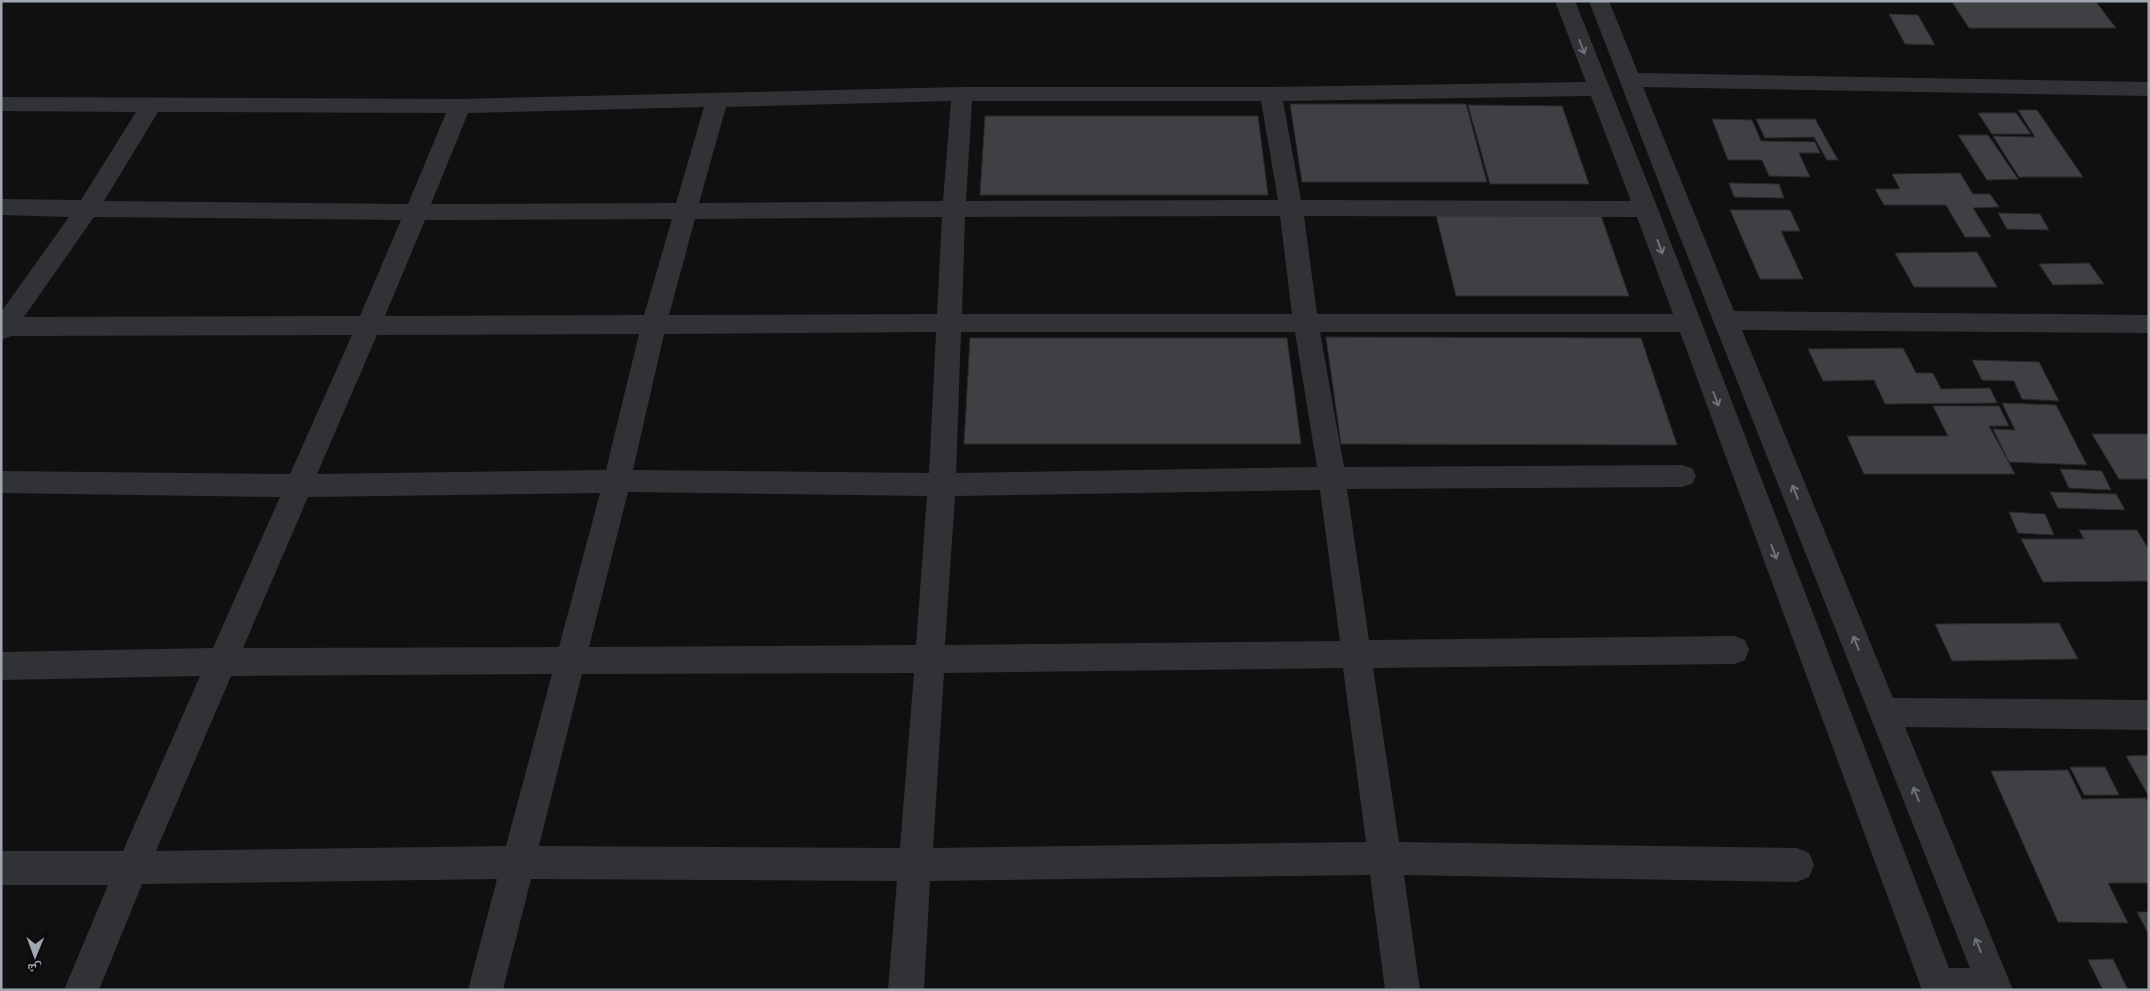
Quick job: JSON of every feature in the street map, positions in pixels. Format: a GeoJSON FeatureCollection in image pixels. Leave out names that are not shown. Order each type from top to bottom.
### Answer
{"type":"FeatureCollection","features":[{"type":"Feature","properties":{"kind":"street"},"geometry":{"type":"LineString","coordinates":[[1564,1],[1646,209],[1939,988],[1995,987],[1684,217],[1600,1]]}},
{"type":"Feature","properties":{"kind":"street"},"geometry":{"type":"LineString","coordinates":[[1631,80],[2149,88]]}},
{"type":"Feature","properties":{"kind":"street"},"geometry":{"type":"LineString","coordinates":[[1,104],[460,106],[962,94],[1271,94],[1598,89]]}},
{"type":"Feature","properties":{"kind":"street"},"geometry":{"type":"LineString","coordinates":[[906,990],[942,485],[954,209],[962,94]]}},
{"type":"Feature","properties":{"kind":"street"},"geometry":{"type":"LineString","coordinates":[[1271,94],[1291,208],[1306,324],[1332,478],[1358,654],[1403,990]]}},
{"type":"Feature","properties":{"kind":"street"},"geometry":{"type":"LineString","coordinates":[[485,990],[617,482],[653,326],[717,100]]}},
{"type":"Feature","properties":{"kind":"street"},"geometry":{"type":"LineString","coordinates":[[2,329],[87,209],[151,105]]}},
{"type":"Feature","properties":{"kind":"street"},"geometry":{"type":"LineString","coordinates":[[82,990],[220,662],[369,327],[418,212],[460,106]]}},
{"type":"Feature","properties":{"kind":"street"},"geometry":{"type":"LineString","coordinates":[[1,207],[418,212],[1291,208],[1646,209]]}},
{"type":"Feature","properties":{"kind":"street"},"geometry":{"type":"LineString","coordinates":[[1727,320],[2149,324]]}},
{"type":"Feature","properties":{"kind":"street"},"geometry":{"type":"LineString","coordinates":[[2,329],[949,323],[1688,323]]}},
{"type":"Feature","properties":{"kind":"street"},"geometry":{"type":"LineString","coordinates":[[1,482],[299,486],[617,482],[942,485],[1332,478],[1682,476]]}},
{"type":"Feature","properties":{"kind":"street"},"geometry":{"type":"LineString","coordinates":[[1,666],[220,662],[930,659],[1734,650]]}},
{"type":"Feature","properties":{"kind":"street"},"geometry":{"type":"LineString","coordinates":[[1883,712],[2149,715]]}},
{"type":"Feature","properties":{"kind":"street"},"geometry":{"type":"LineString","coordinates":[[1,868],[132,868],[518,862],[915,865],[1384,858],[1798,865]]}},
{"type":"Feature","properties":{"kind":"building"},"geometry":{"type":"Polygon","coordinates":[[[1952,2],[2096,2],[2116,28],[1969,28],[1952,2]]]}},
{"type":"Feature","properties":{"kind":"building"},"geometry":{"type":"Polygon","coordinates":[[[1889,14],[1918,15],[1935,45],[1905,44],[1889,14]]]}},
{"type":"Feature","properties":{"kind":"building"},"geometry":{"type":"Polygon","coordinates":[[[1290,104],[1466,104],[1487,182],[1302,182],[1290,104]]]}},
{"type":"Feature","properties":{"kind":"building"},"geometry":{"type":"Polygon","coordinates":[[[1468,105],[1562,106],[1589,184],[1490,184],[1468,105]]]}},
{"type":"Feature","properties":{"kind":"building"},"geometry":{"type":"Polygon","coordinates":[[[2018,110],[2037,110],[2083,177],[2019,177],[1993,136],[2035,137],[2018,110]]]}},
{"type":"Feature","properties":{"kind":"building"},"geometry":{"type":"Polygon","coordinates":[[[1978,113],[2016,113],[2031,134],[1992,134],[1978,113]]]}},
{"type":"Feature","properties":{"kind":"building"},"geometry":{"type":"Polygon","coordinates":[[[985,116],[1258,116],[1268,195],[980,195],[985,116]]]}},
{"type":"Feature","properties":{"kind":"building"},"geometry":{"type":"Polygon","coordinates":[[[1712,119],[1752,120],[1761,141],[1815,142],[1820,153],[1799,153],[1810,177],[1769,176],[1762,160],[1728,160],[1712,119]]]}},
{"type":"Feature","properties":{"kind":"building"},"geometry":{"type":"Polygon","coordinates":[[[1756,119],[1815,119],[1838,160],[1827,160],[1814,137],[1765,138],[1756,119]]]}},
{"type":"Feature","properties":{"kind":"building"},"geometry":{"type":"Polygon","coordinates":[[[1958,135],[1988,135],[2018,179],[1987,180],[1958,135]]]}},
{"type":"Feature","properties":{"kind":"building"},"geometry":{"type":"Polygon","coordinates":[[[1960,173],[1973,194],[1990,194],[1999,207],[1973,208],[1991,237],[1965,237],[1946,205],[1884,205],[1875,189],[1900,189],[1892,174],[1960,173]]]}},
{"type":"Feature","properties":{"kind":"building"},"geometry":{"type":"Polygon","coordinates":[[[1729,183],[1779,184],[1784,198],[1734,197],[1729,183]]]}},
{"type":"Feature","properties":{"kind":"building"},"geometry":{"type":"Polygon","coordinates":[[[1434,207],[1598,207],[1629,296],[1456,296],[1434,207]]]}},
{"type":"Feature","properties":{"kind":"building"},"geometry":{"type":"Polygon","coordinates":[[[1730,210],[1790,210],[1800,231],[1781,231],[1803,279],[1760,279],[1730,210]]]}},
{"type":"Feature","properties":{"kind":"building"},"geometry":{"type":"Polygon","coordinates":[[[1998,213],[2040,214],[2049,230],[2007,229],[1998,213]]]}},
{"type":"Feature","properties":{"kind":"building"},"geometry":{"type":"Polygon","coordinates":[[[1977,252],[1997,287],[1914,287],[1895,253],[1977,252]]]}},
{"type":"Feature","properties":{"kind":"building"},"geometry":{"type":"Polygon","coordinates":[[[2089,263],[2104,284],[2053,285],[2039,264],[2089,263]]]}},
{"type":"Feature","properties":{"kind":"building"},"geometry":{"type":"Polygon","coordinates":[[[1326,337],[1641,338],[1677,445],[1341,444],[1326,337]]]}},
{"type":"Feature","properties":{"kind":"building"},"geometry":{"type":"Polygon","coordinates":[[[970,338],[1287,338],[1301,444],[964,444],[970,338]]]}},
{"type":"Feature","properties":{"kind":"building"},"geometry":{"type":"Polygon","coordinates":[[[1903,348],[1916,373],[1933,373],[1941,389],[1990,388],[1997,403],[1885,404],[1874,380],[1823,381],[1808,349],[1903,348]]]}},
{"type":"Feature","properties":{"kind":"building"},"geometry":{"type":"Polygon","coordinates":[[[1972,360],[2039,362],[2059,401],[2022,399],[2014,381],[1982,380],[1972,360]]]}},
{"type":"Feature","properties":{"kind":"building"},"geometry":{"type":"Polygon","coordinates":[[[2002,403],[2056,405],[2087,465],[2009,462],[1993,429],[2015,430],[2002,403]]]}},
{"type":"Feature","properties":{"kind":"building"},"geometry":{"type":"Polygon","coordinates":[[[1933,406],[1999,406],[2009,426],[1989,426],[2015,474],[1864,474],[1847,436],[1948,436],[1933,406]]]}},
{"type":"Feature","properties":{"kind":"building"},"geometry":{"type":"Polygon","coordinates":[[[2092,434],[2149,434],[2149,479],[2119,479],[2092,434]]]}},
{"type":"Feature","properties":{"kind":"building"},"geometry":{"type":"Polygon","coordinates":[[[2060,469],[2102,471],[2111,490],[2069,488],[2060,469]]]}},
{"type":"Feature","properties":{"kind":"building"},"geometry":{"type":"Polygon","coordinates":[[[2050,492],[2116,494],[2125,510],[2058,508],[2050,492]]]}},
{"type":"Feature","properties":{"kind":"building"},"geometry":{"type":"Polygon","coordinates":[[[2009,512],[2045,514],[2054,535],[2018,533],[2009,512]]]}},
{"type":"Feature","properties":{"kind":"building"},"geometry":{"type":"Polygon","coordinates":[[[2079,530],[2137,530],[2149,550],[2149,581],[2043,582],[2021,539],[2084,539],[2079,530]]]}},
{"type":"Feature","properties":{"kind":"building"},"geometry":{"type":"Polygon","coordinates":[[[2059,623],[2078,659],[1952,661],[1935,624],[2059,623]]]}},
{"type":"Feature","properties":{"kind":"building"},"geometry":{"type":"Polygon","coordinates":[[[2149,755],[2149,797],[2126,756],[2149,755]]]}},
{"type":"Feature","properties":{"kind":"building"},"geometry":{"type":"Polygon","coordinates":[[[2070,767],[2105,767],[2119,795],[2084,795],[2070,767]]]}},
{"type":"Feature","properties":{"kind":"building"},"geometry":{"type":"Polygon","coordinates":[[[2068,770],[2082,799],[2146,798],[2149,804],[2149,883],[2108,883],[2128,923],[2058,922],[1991,771],[2068,770]]]}},
{"type":"Feature","properties":{"kind":"building"},"geometry":{"type":"Polygon","coordinates":[[[2137,912],[2149,912],[2149,935],[2137,912]]]}},
{"type":"Feature","properties":{"kind":"building"},"geometry":{"type":"Polygon","coordinates":[[[2113,959],[2128,990],[2103,990],[2088,960],[2113,959]]]}}]}
